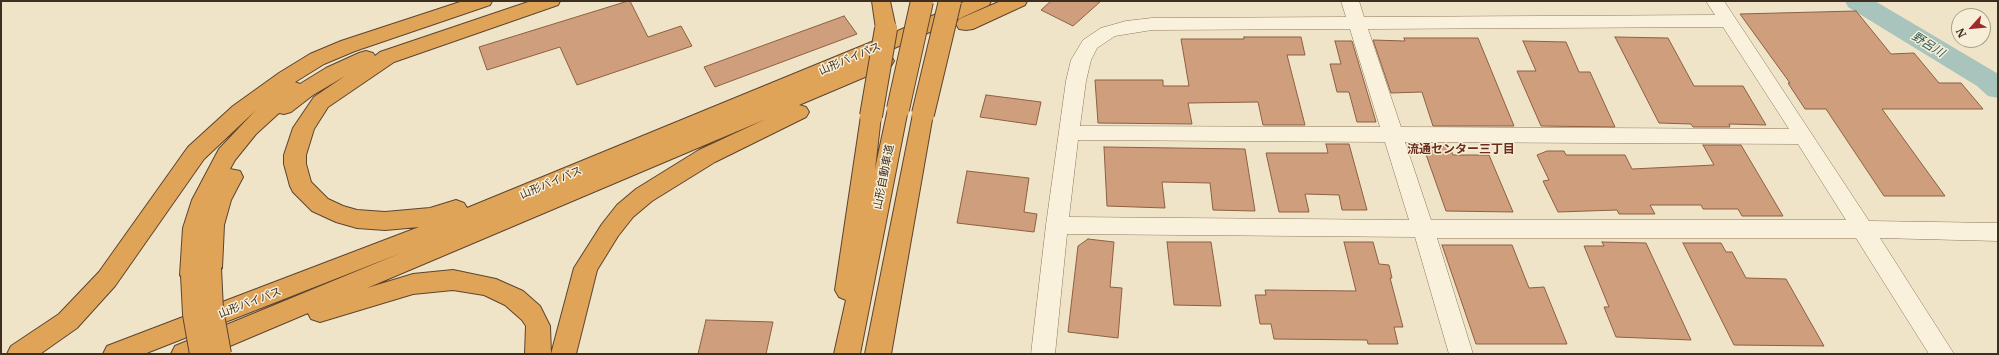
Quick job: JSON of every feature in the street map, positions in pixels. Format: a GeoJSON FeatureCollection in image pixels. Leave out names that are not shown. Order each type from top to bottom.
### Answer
{"type":"FeatureCollection","features":[{"type":"Feature","properties":{"kind":"highway"},"geometry":{"type":"LineString","coordinates":[[20,354],[68,321],[107,279],[196,153],[240,111],[286,78],[317,59],[348,46],[483,1]]}},
{"type":"Feature","properties":{"kind":"highway"},"geometry":{"type":"LineString","coordinates":[[551,1],[453,33],[387,57],[321,102],[304,128],[295,155],[295,164],[301,186],[320,205],[336,213],[357,219],[385,221],[430,217],[497,195],[684,119],[823,70]]}},
{"type":"Feature","properties":{"kind":"highway"},"geometry":{"type":"LineString","coordinates":[[837,354],[871,116],[886,29],[881,1]]}},
{"type":"Feature","properties":{"kind":"highway","name":"山形自動車道"},"geometry":{"type":"LineString","coordinates":[[847,354],[898,108],[922,1]]}},
{"type":"Feature","properties":{"kind":"highway"},"geometry":{"type":"LineString","coordinates":[[878,354],[923,114],[950,1]]}},
{"type":"Feature","properties":{"kind":"highway","name":"山形バイパス"},"geometry":{"type":"LineString","coordinates":[[116,354],[502,204],[823,70],[982,1]]}},
{"type":"Feature","properties":{"kind":"highway","name":"山形バイパス"},"geometry":{"type":"LineString","coordinates":[[184,354],[848,77],[1018,1]]}},
{"type":"Feature","properties":{"kind":"highway"},"geometry":{"type":"LineString","coordinates":[[220,354],[212,310],[201,271],[194,228],[203,200],[227,155],[248,129],[297,84],[325,66],[429,19]]}},
{"type":"Feature","properties":{"kind":"highway"},"geometry":{"type":"LineString","coordinates":[[201,354],[194,314],[201,271],[220,200],[242,154],[261,130],[286,105],[333,73],[362,59],[453,33]]}},
{"type":"Feature","properties":{"kind":"highway"},"geometry":{"type":"LineString","coordinates":[[563,354],[586,268],[610,230],[626,211],[644,195],[707,156],[816,105],[834,94],[848,77]]}},
{"type":"Feature","properties":{"kind":"highway"},"geometry":{"type":"LineString","coordinates":[[214,354],[327,309],[414,284],[453,280],[488,286],[514,298],[531,313],[538,326],[538,354]]}},
{"type":"Feature","properties":{"kind":"street"},"geometry":{"type":"LineString","coordinates":[[1350,1],[1423,230],[1460,354]]}},
{"type":"Feature","properties":{"kind":"street"},"geometry":{"type":"LineString","coordinates":[[1715,1],[1804,137],[1942,354]]}},
{"type":"Feature","properties":{"kind":"street"},"geometry":{"type":"LineString","coordinates":[[1043,354],[1057,225],[1080,60],[1090,44],[1108,32],[1126,27],[1152,24],[1728,21]]}},
{"type":"Feature","properties":{"kind":"street"},"geometry":{"type":"LineString","coordinates":[[1070,133],[1804,137]]}},
{"type":"Feature","properties":{"kind":"street"},"geometry":{"type":"LineString","coordinates":[[1057,225],[1423,230],[1863,229],[1998,232]]}},
{"type":"Feature","properties":{"kind":"building"},"geometry":{"type":"Polygon","coordinates":[[[630,1],[648,37],[681,26],[692,46],[577,85],[560,47],[487,70],[479,47],[630,1]]]}},
{"type":"Feature","properties":{"kind":"building"},"geometry":{"type":"Polygon","coordinates":[[[1051,1],[1101,1],[1073,26],[1041,10],[1051,1]]]}},
{"type":"Feature","properties":{"kind":"building"},"geometry":{"type":"Polygon","coordinates":[[[1856,11],[1891,54],[1914,53],[1939,83],[1961,83],[1983,109],[1882,109],[1945,196],[1884,196],[1826,109],[1805,109],[1788,83],[1790,83],[1740,14],[1856,11]]]}},
{"type":"Feature","properties":{"kind":"building"},"geometry":{"type":"Polygon","coordinates":[[[844,16],[857,34],[715,87],[704,67],[844,16]]]}},
{"type":"Feature","properties":{"kind":"building"},"geometry":{"type":"Polygon","coordinates":[[[1244,37],[1301,37],[1305,55],[1287,55],[1305,125],[1263,125],[1258,102],[1188,103],[1192,124],[1098,123],[1095,80],[1163,80],[1163,86],[1189,86],[1181,39],[1244,39],[1244,37]]]}},
{"type":"Feature","properties":{"kind":"building"},"geometry":{"type":"Polygon","coordinates":[[[1615,37],[1668,38],[1694,86],[1743,86],[1766,125],[1729,124],[1730,127],[1693,127],[1691,124],[1659,123],[1615,37]]]}},
{"type":"Feature","properties":{"kind":"building"},"geometry":{"type":"Polygon","coordinates":[[[1404,38],[1478,38],[1514,126],[1433,126],[1422,92],[1391,93],[1373,40],[1405,41],[1404,38]]]}},
{"type":"Feature","properties":{"kind":"building"},"geometry":{"type":"Polygon","coordinates":[[[1335,41],[1352,41],[1376,122],[1357,122],[1349,92],[1337,92],[1330,64],[1341,64],[1335,41]]]}},
{"type":"Feature","properties":{"kind":"building"},"geometry":{"type":"Polygon","coordinates":[[[1523,41],[1566,42],[1579,72],[1590,72],[1615,127],[1541,126],[1517,71],[1536,71],[1523,41]]]}},
{"type":"Feature","properties":{"kind":"building"},"geometry":{"type":"Polygon","coordinates":[[[986,95],[1041,102],[1036,125],[980,117],[986,95]]]}},
{"type":"Feature","properties":{"kind":"building"},"geometry":{"type":"Polygon","coordinates":[[[1326,144],[1349,144],[1367,210],[1342,210],[1339,195],[1305,194],[1309,212],[1279,212],[1266,153],[1328,153],[1326,144]]]}},
{"type":"Feature","properties":{"kind":"building"},"geometry":{"type":"Polygon","coordinates":[[[1703,145],[1741,145],[1783,216],[1742,216],[1738,209],[1703,209],[1701,205],[1650,205],[1655,214],[1619,214],[1617,210],[1558,212],[1543,181],[1549,180],[1537,155],[1547,151],[1564,151],[1566,155],[1625,155],[1632,169],[1714,165],[1703,145]]]}},
{"type":"Feature","properties":{"kind":"building"},"geometry":{"type":"Polygon","coordinates":[[[1423,146],[1449,146],[1453,155],[1489,155],[1513,212],[1446,211],[1423,146]]]}},
{"type":"Feature","properties":{"kind":"building"},"geometry":{"type":"Polygon","coordinates":[[[1104,147],[1245,149],[1255,211],[1213,210],[1210,183],[1162,182],[1165,208],[1107,206],[1104,147]]]}},
{"type":"Feature","properties":{"kind":"building"},"geometry":{"type":"Polygon","coordinates":[[[967,171],[1029,178],[1024,212],[1037,214],[1034,232],[957,223],[967,171]]]}},
{"type":"Feature","properties":{"kind":"building"},"geometry":{"type":"Polygon","coordinates":[[[1088,239],[1114,242],[1110,287],[1122,288],[1118,338],[1068,332],[1078,246],[1088,239]]]}},
{"type":"Feature","properties":{"kind":"building"},"geometry":{"type":"Polygon","coordinates":[[[1167,242],[1211,242],[1221,306],[1174,305],[1167,242]]]}},
{"type":"Feature","properties":{"kind":"building"},"geometry":{"type":"Polygon","coordinates":[[[1344,242],[1373,242],[1379,264],[1389,265],[1392,278],[1390,278],[1403,327],[1394,327],[1398,344],[1368,344],[1367,340],[1274,339],[1271,324],[1260,324],[1255,295],[1266,295],[1265,290],[1356,291],[1344,242]]]}},
{"type":"Feature","properties":{"kind":"building"},"geometry":{"type":"Polygon","coordinates":[[[1602,242],[1646,243],[1691,340],[1616,337],[1604,307],[1609,307],[1584,246],[1604,246],[1602,242]]]}},
{"type":"Feature","properties":{"kind":"building"},"geometry":{"type":"Polygon","coordinates":[[[1683,243],[1721,243],[1726,252],[1732,252],[1746,278],[1786,279],[1824,346],[1734,345],[1683,243]]]}},
{"type":"Feature","properties":{"kind":"building"},"geometry":{"type":"Polygon","coordinates":[[[1442,245],[1512,245],[1529,288],[1544,287],[1567,344],[1476,344],[1442,245]]]}},
{"type":"Feature","properties":{"kind":"building"},"geometry":{"type":"Polygon","coordinates":[[[706,320],[773,322],[766,354],[698,354],[706,320]]]}},
{"type":"Feature","properties":{"kind":"waterway","name":"野呂川"},"geometry":{"type":"LineString","coordinates":[[1857,1],[1986,79],[1998,89]]}},
{"type":"Feature","properties":{"kind":"district","name":"流通センター三丁目"},"geometry":{"type":"Point","coordinates":[1461,150]}}]}
